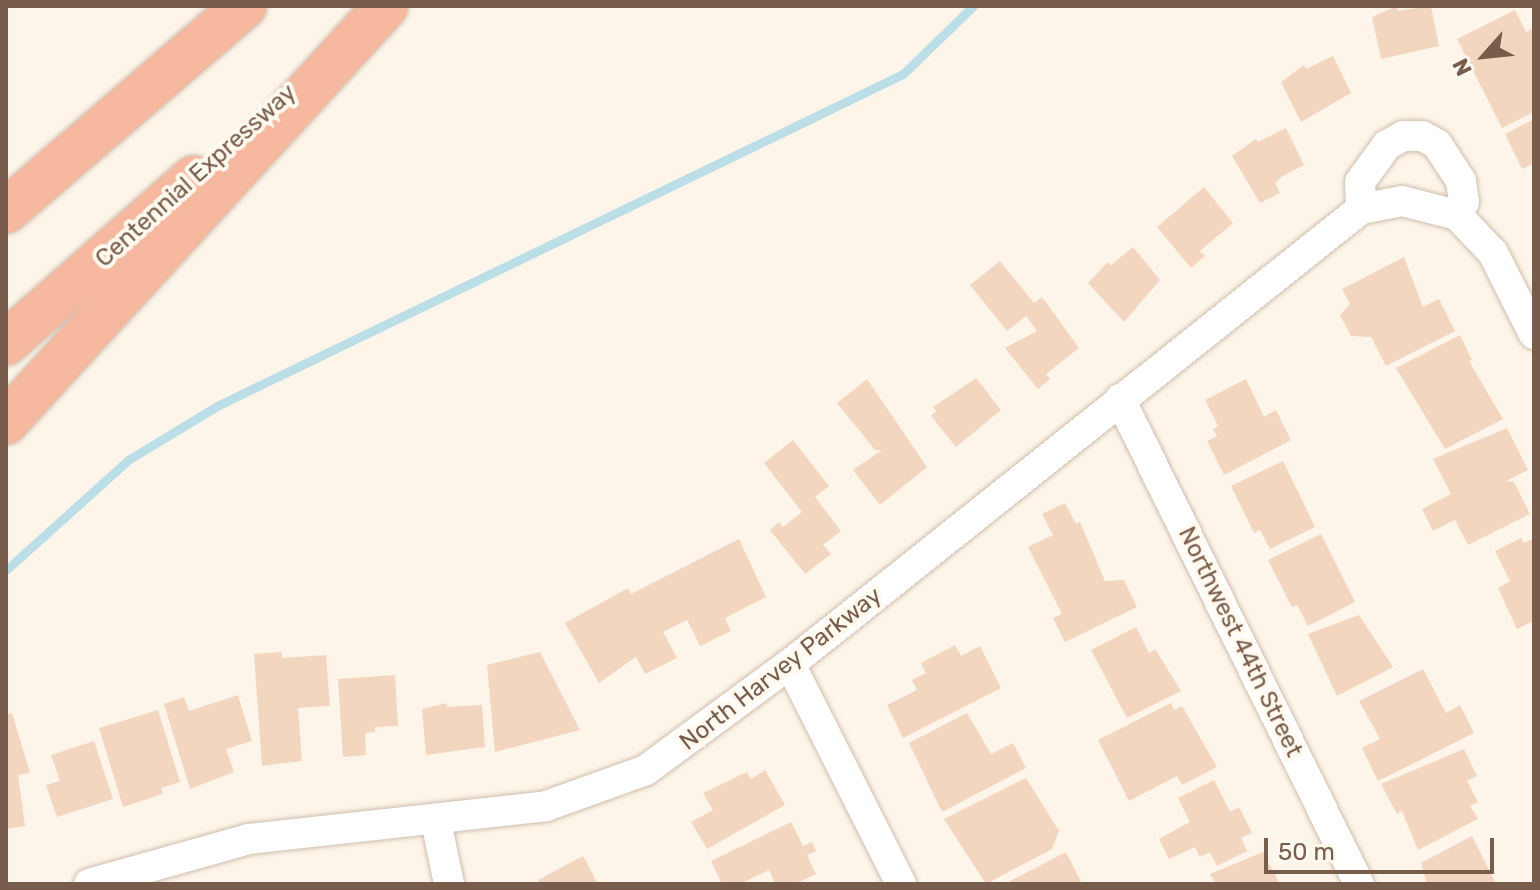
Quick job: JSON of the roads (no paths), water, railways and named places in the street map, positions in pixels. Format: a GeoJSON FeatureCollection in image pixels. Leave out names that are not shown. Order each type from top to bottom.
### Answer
{"type":"FeatureCollection","features":[{"type":"Feature","properties":{"kind":"highway"},"geometry":{"type":"LineString","coordinates":[[6,211],[244,6]]}},
{"type":"Feature","properties":{"kind":"highway"},"geometry":{"type":"LineString","coordinates":[[6,422],[384,6]]}},
{"type":"Feature","properties":{"kind":"highway","name":"Centennial Expressway"},"geometry":{"type":"LineString","coordinates":[[6,343],[95,269],[384,6]]}},
{"type":"Feature","properties":{"kind":"street"},"geometry":{"type":"LineString","coordinates":[[1361,209],[1360,182],[1387,145],[1403,136],[1422,136],[1437,144],[1461,181],[1464,202],[1457,215],[1493,253],[1534,334]]}},
{"type":"Feature","properties":{"kind":"street","name":"North Harvey Parkway"},"geometry":{"type":"LineString","coordinates":[[89,884],[249,839],[436,821],[546,806],[615,785],[674,753],[790,664],[1361,209],[1402,201],[1457,215]]}},
{"type":"Feature","properties":{"kind":"street","name":"Northwest 44th Street"},"geometry":{"type":"LineString","coordinates":[[1120,399],[1359,884]]}},
{"type":"Feature","properties":{"kind":"street"},"geometry":{"type":"LineString","coordinates":[[790,664],[901,884]]}},
{"type":"Feature","properties":{"kind":"street"},"geometry":{"type":"LineString","coordinates":[[436,821],[449,884]]}},
{"type":"Feature","properties":{"kind":"waterway"},"geometry":{"type":"LineString","coordinates":[[6,570],[128,460],[217,406],[903,74],[973,6]]}}]}
